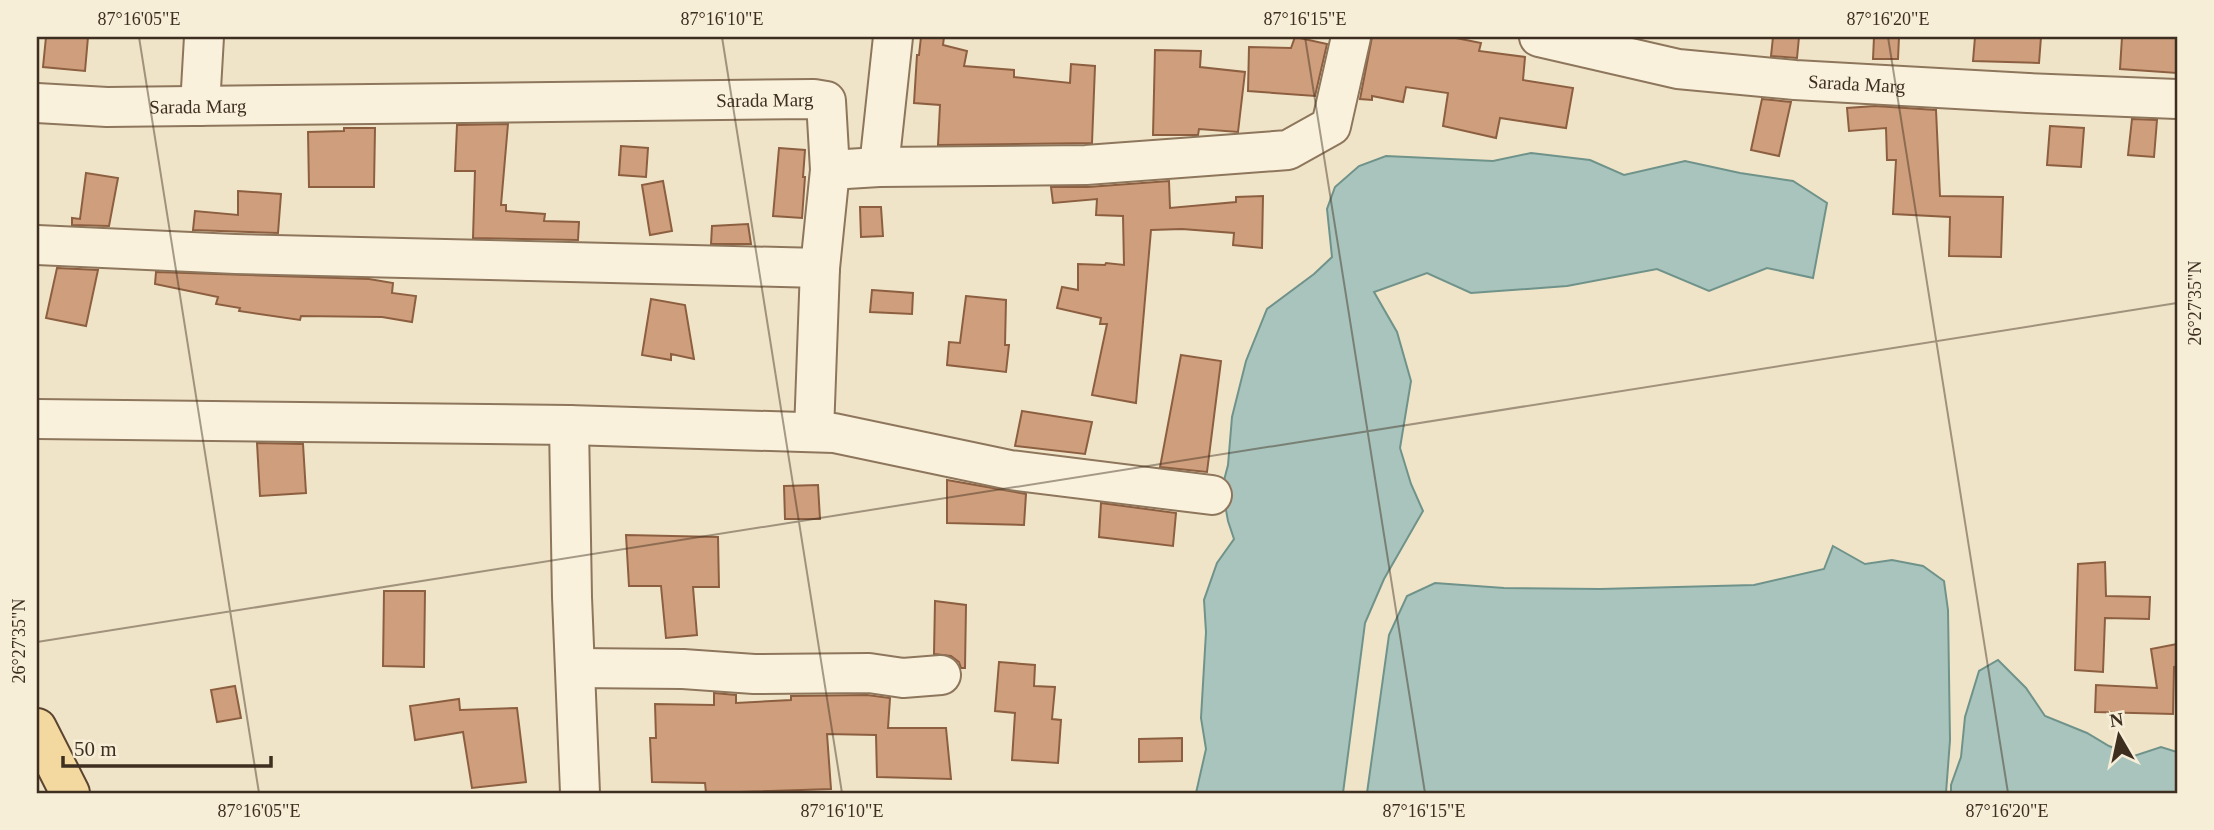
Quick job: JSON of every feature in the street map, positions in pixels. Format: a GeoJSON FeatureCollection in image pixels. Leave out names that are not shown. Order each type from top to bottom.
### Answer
{"type":"FeatureCollection","features":[{"type":"Feature","properties":{"kind":"main road"},"geometry":{"type":"LineString","coordinates":[[37,728],[70,793]]}},
{"type":"Feature","properties":{"kind":"street"},"geometry":{"type":"LineString","coordinates":[[200,106],[204,37]]}},
{"type":"Feature","properties":{"kind":"street"},"geometry":{"type":"LineString","coordinates":[[879,167],[893,37]]}},
{"type":"Feature","properties":{"kind":"street"},"geometry":{"type":"LineString","coordinates":[[814,432],[820,268],[830,170],[1086,165],[1288,150],[1331,126],[1351,37]]}},
{"type":"Feature","properties":{"kind":"street","name":"Sarada Marg"},"geometry":{"type":"LineString","coordinates":[[1539,37],[1678,69],[1795,80],[2177,99]]}},
{"type":"Feature","properties":{"kind":"street","name":"Sarada Marg"},"geometry":{"type":"LineString","coordinates":[[37,103],[107,107],[814,99],[826,102],[830,170]]}},
{"type":"Feature","properties":{"kind":"street"},"geometry":{"type":"LineString","coordinates":[[37,245],[235,254],[820,268]]}},
{"type":"Feature","properties":{"kind":"street"},"geometry":{"type":"LineString","coordinates":[[37,419],[569,425],[834,433],[1010,470],[1212,495]]}},
{"type":"Feature","properties":{"kind":"street"},"geometry":{"type":"LineString","coordinates":[[569,425],[572,597],[580,793]]}},
{"type":"Feature","properties":{"kind":"street"},"geometry":{"type":"LineString","coordinates":[[576,668],[683,668],[754,674],[869,673],[903,678],[940,676]]}},
{"type":"Feature","properties":{"kind":"water"},"geometry":{"type":"Polygon","coordinates":[[[1531,153],[1590,160],[1624,175],[1685,161],[1793,181],[1827,203],[1813,278],[1767,268],[1709,291],[1657,269],[1567,286],[1471,293],[1427,273],[1374,292],[1397,332],[1411,381],[1400,448],[1423,511],[1384,579],[1365,623],[1343,793],[1196,793],[1206,749],[1201,718],[1206,632],[1204,600],[1217,563],[1234,539],[1222,488],[1228,465],[1232,417],[1246,361],[1267,309],[1332,257],[1327,209],[1335,187],[1359,166],[1386,156],[1493,161],[1531,153]]]}},
{"type":"Feature","properties":{"kind":"water"},"geometry":{"type":"Polygon","coordinates":[[[1833,546],[1865,564],[1892,560],[1923,566],[1944,581],[1948,610],[1950,740],[1946,793],[1367,793],[1389,635],[1407,596],[1435,583],[1504,588],[1600,589],[1754,585],[1824,569],[1833,546]]]}},
{"type":"Feature","properties":{"kind":"water"},"geometry":{"type":"Polygon","coordinates":[[[1998,660],[2026,688],[2045,716],[2134,756],[2161,747],[2177,752],[2177,793],[1951,793],[1951,785],[1961,757],[1965,717],[1979,671],[1998,660]]]}},
{"type":"Feature","properties":{"kind":"building"},"geometry":{"type":"Polygon","coordinates":[[[46,37],[88,37],[85,71],[43,67],[46,37]]]}},
{"type":"Feature","properties":{"kind":"building"},"geometry":{"type":"Polygon","coordinates":[[[921,37],[944,37],[943,45],[967,51],[964,66],[1014,70],[1014,77],[1070,83],[1071,64],[1095,66],[1092,143],[938,145],[940,105],[914,103],[921,37]]]}},
{"type":"Feature","properties":{"kind":"building"},"geometry":{"type":"Polygon","coordinates":[[[1295,37],[1327,44],[1315,96],[1248,91],[1249,47],[1291,48],[1295,37]]]}},
{"type":"Feature","properties":{"kind":"building"},"geometry":{"type":"Polygon","coordinates":[[[1372,37],[1451,37],[1481,43],[1479,51],[1525,57],[1523,80],[1573,88],[1566,128],[1500,118],[1496,138],[1443,126],[1448,93],[1406,87],[1403,102],[1372,96],[1372,100],[1360,99],[1372,37]]]}},
{"type":"Feature","properties":{"kind":"building"},"geometry":{"type":"Polygon","coordinates":[[[1773,37],[1799,37],[1797,58],[1771,56],[1773,37]]]}},
{"type":"Feature","properties":{"kind":"building"},"geometry":{"type":"Polygon","coordinates":[[[1874,37],[1899,37],[1898,59],[1873,59],[1874,37]]]}},
{"type":"Feature","properties":{"kind":"building"},"geometry":{"type":"Polygon","coordinates":[[[1975,37],[2041,37],[2039,63],[1973,61],[1975,37]]]}},
{"type":"Feature","properties":{"kind":"building"},"geometry":{"type":"Polygon","coordinates":[[[2122,37],[2177,37],[2177,73],[2120,69],[2122,37]]]}},
{"type":"Feature","properties":{"kind":"building"},"geometry":{"type":"Polygon","coordinates":[[[1155,50],[1201,51],[1200,67],[1245,72],[1238,132],[1199,129],[1198,135],[1153,135],[1155,50]]]}},
{"type":"Feature","properties":{"kind":"building"},"geometry":{"type":"Polygon","coordinates":[[[1762,99],[1791,102],[1779,156],[1751,150],[1762,99]]]}},
{"type":"Feature","properties":{"kind":"building"},"geometry":{"type":"Polygon","coordinates":[[[1875,106],[1936,110],[1940,196],[2003,197],[2001,257],[1949,256],[1950,217],[1893,214],[1896,160],[1887,160],[1886,128],[1849,131],[1847,108],[1875,106]]]}},
{"type":"Feature","properties":{"kind":"building"},"geometry":{"type":"Polygon","coordinates":[[[2132,119],[2157,120],[2154,157],[2128,155],[2132,119]]]}},
{"type":"Feature","properties":{"kind":"building"},"geometry":{"type":"Polygon","coordinates":[[[508,124],[501,205],[506,205],[506,211],[545,214],[544,221],[579,222],[578,240],[473,238],[475,171],[455,171],[457,125],[508,124]]]}},
{"type":"Feature","properties":{"kind":"building"},"geometry":{"type":"Polygon","coordinates":[[[2050,126],[2084,128],[2081,167],[2047,165],[2050,126]]]}},
{"type":"Feature","properties":{"kind":"building"},"geometry":{"type":"Polygon","coordinates":[[[344,128],[375,128],[374,187],[309,187],[308,132],[344,131],[344,128]]]}},
{"type":"Feature","properties":{"kind":"building"},"geometry":{"type":"Polygon","coordinates":[[[621,146],[648,148],[646,177],[619,175],[621,146]]]}},
{"type":"Feature","properties":{"kind":"building"},"geometry":{"type":"Polygon","coordinates":[[[779,148],[805,150],[802,218],[773,216],[779,148]]]}},
{"type":"Feature","properties":{"kind":"building"},"geometry":{"type":"Polygon","coordinates":[[[86,173],[118,178],[109,226],[72,225],[72,218],[80,219],[86,173]]]}},
{"type":"Feature","properties":{"kind":"building"},"geometry":{"type":"Polygon","coordinates":[[[663,181],[672,231],[650,235],[642,185],[663,181]]]}},
{"type":"Feature","properties":{"kind":"building"},"geometry":{"type":"Polygon","coordinates":[[[1169,181],[1170,208],[1236,202],[1236,197],[1263,196],[1262,248],[1233,245],[1234,233],[1182,229],[1151,230],[1136,403],[1092,395],[1107,324],[1100,324],[1101,318],[1057,308],[1062,287],[1078,290],[1078,264],[1124,265],[1123,216],[1096,215],[1097,199],[1053,203],[1051,187],[1169,181]]]}},
{"type":"Feature","properties":{"kind":"building"},"geometry":{"type":"Polygon","coordinates":[[[238,191],[281,194],[278,233],[193,230],[195,211],[238,215],[238,191]]]}},
{"type":"Feature","properties":{"kind":"building"},"geometry":{"type":"Polygon","coordinates":[[[860,207],[881,207],[883,236],[861,237],[860,207]]]}},
{"type":"Feature","properties":{"kind":"building"},"geometry":{"type":"Polygon","coordinates":[[[748,224],[751,244],[711,244],[712,226],[748,224]]]}},
{"type":"Feature","properties":{"kind":"building"},"geometry":{"type":"Polygon","coordinates":[[[57,268],[98,270],[86,326],[46,318],[57,268]]]}},
{"type":"Feature","properties":{"kind":"building"},"geometry":{"type":"Polygon","coordinates":[[[156,272],[369,279],[393,283],[392,293],[416,296],[412,322],[382,317],[301,316],[300,320],[239,311],[240,308],[216,304],[218,297],[155,284],[156,272]]]}},
{"type":"Feature","properties":{"kind":"building"},"geometry":{"type":"Polygon","coordinates":[[[872,290],[913,293],[912,314],[870,312],[872,290]]]}},
{"type":"Feature","properties":{"kind":"building"},"geometry":{"type":"Polygon","coordinates":[[[966,296],[1006,300],[1005,345],[1009,345],[1006,372],[947,365],[949,342],[960,343],[966,296]]]}},
{"type":"Feature","properties":{"kind":"building"},"geometry":{"type":"Polygon","coordinates":[[[651,299],[685,305],[694,359],[671,354],[671,360],[642,355],[651,299]]]}},
{"type":"Feature","properties":{"kind":"building"},"geometry":{"type":"Polygon","coordinates":[[[1181,355],[1221,361],[1207,472],[1160,467],[1181,355]]]}},
{"type":"Feature","properties":{"kind":"building"},"geometry":{"type":"Polygon","coordinates":[[[1022,411],[1092,422],[1085,454],[1015,446],[1022,411]]]}},
{"type":"Feature","properties":{"kind":"building"},"geometry":{"type":"Polygon","coordinates":[[[257,443],[303,444],[306,493],[260,496],[257,443]]]}},
{"type":"Feature","properties":{"kind":"building"},"geometry":{"type":"Polygon","coordinates":[[[947,480],[1026,494],[1024,525],[947,523],[947,480]]]}},
{"type":"Feature","properties":{"kind":"building"},"geometry":{"type":"Polygon","coordinates":[[[818,485],[820,519],[785,519],[784,486],[818,485]]]}},
{"type":"Feature","properties":{"kind":"building"},"geometry":{"type":"Polygon","coordinates":[[[1101,503],[1176,513],[1173,546],[1099,537],[1101,503]]]}},
{"type":"Feature","properties":{"kind":"building"},"geometry":{"type":"Polygon","coordinates":[[[626,535],[718,537],[719,587],[693,587],[697,635],[666,638],[661,586],[629,586],[626,535]]]}},
{"type":"Feature","properties":{"kind":"building"},"geometry":{"type":"Polygon","coordinates":[[[2105,562],[2106,596],[2150,597],[2149,619],[2105,618],[2103,672],[2075,670],[2078,564],[2105,562]]]}},
{"type":"Feature","properties":{"kind":"building"},"geometry":{"type":"Polygon","coordinates":[[[384,591],[425,591],[424,667],[383,666],[384,591]]]}},
{"type":"Feature","properties":{"kind":"building"},"geometry":{"type":"Polygon","coordinates":[[[935,601],[966,605],[965,668],[961,668],[959,662],[951,656],[934,654],[935,601]]]}},
{"type":"Feature","properties":{"kind":"building"},"geometry":{"type":"Polygon","coordinates":[[[2177,644],[2173,714],[2095,712],[2096,685],[2157,688],[2151,649],[2177,644]]]}},
{"type":"Feature","properties":{"kind":"building"},"geometry":{"type":"Polygon","coordinates":[[[999,662],[1035,665],[1034,686],[1055,687],[1052,719],[1061,720],[1058,763],[1012,760],[1015,713],[995,711],[999,662]]]}},
{"type":"Feature","properties":{"kind":"building"},"geometry":{"type":"Polygon","coordinates":[[[235,686],[241,718],[217,722],[211,690],[235,686]]]}},
{"type":"Feature","properties":{"kind":"building"},"geometry":{"type":"Polygon","coordinates":[[[714,693],[736,695],[736,703],[791,700],[791,696],[867,695],[890,698],[888,728],[946,728],[951,779],[877,777],[876,735],[827,734],[831,789],[706,793],[705,783],[652,782],[650,738],[656,738],[655,704],[714,705],[714,693]]]}},
{"type":"Feature","properties":{"kind":"building"},"geometry":{"type":"Polygon","coordinates":[[[459,699],[460,710],[517,708],[526,782],[472,788],[463,732],[415,740],[410,706],[459,699]]]}},
{"type":"Feature","properties":{"kind":"building"},"geometry":{"type":"Polygon","coordinates":[[[1182,738],[1182,761],[1139,762],[1139,739],[1182,738]]]}}]}
